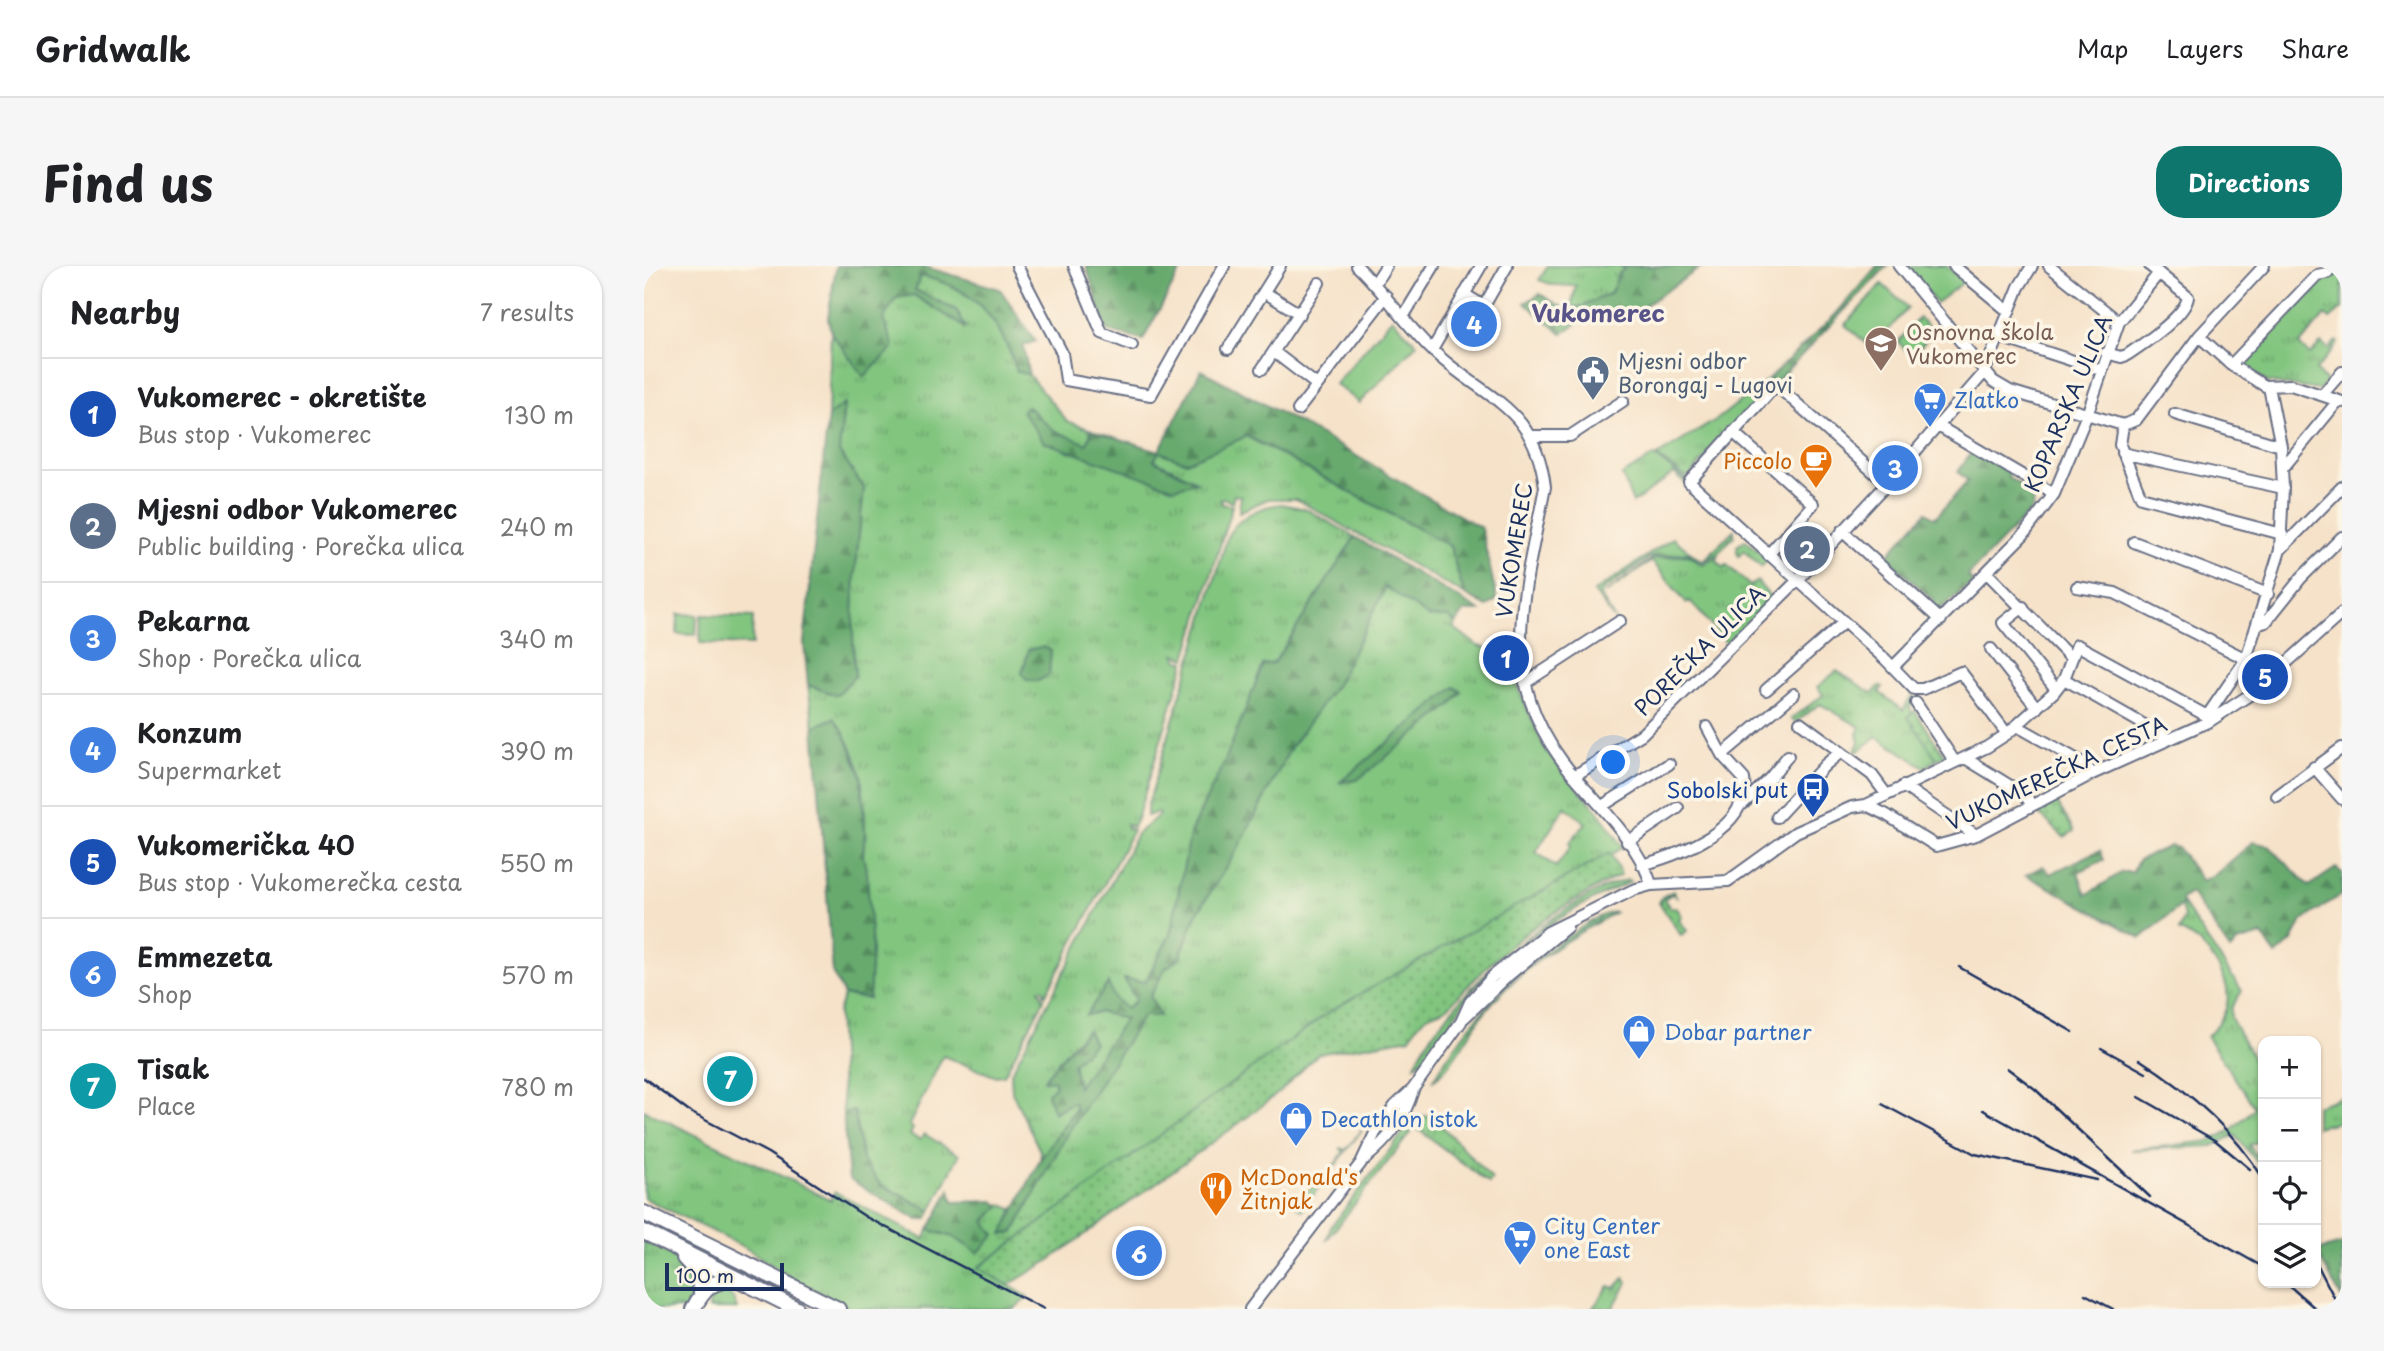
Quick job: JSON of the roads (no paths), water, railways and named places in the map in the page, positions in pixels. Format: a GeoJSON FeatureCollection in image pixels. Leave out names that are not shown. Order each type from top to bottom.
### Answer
{"type":"FeatureCollection","features":[{"type":"Feature","properties":{"kind":"main road"},"geometry":{"type":"LineString","coordinates":[[644,1213],[838,1309]]}},
{"type":"Feature","properties":{"kind":"main road"},"geometry":{"type":"LineString","coordinates":[[644,1232],[797,1309]]}},
{"type":"Feature","properties":{"kind":"main road"},"geometry":{"type":"LineString","coordinates":[[666,1243],[694,1266],[701,1281],[702,1292]]}},
{"type":"Feature","properties":{"kind":"main road"},"geometry":{"type":"LineString","coordinates":[[694,1309],[702,1292],[716,1282],[738,1280]]}},
{"type":"Feature","properties":{"kind":"street"},"geometry":{"type":"LineString","coordinates":[[1017,266],[1062,353],[1066,380],[1152,395],[1224,266]]}},
{"type":"Feature","properties":{"kind":"street"},"geometry":{"type":"LineString","coordinates":[[1074,266],[1102,333],[1132,345]]}},
{"type":"Feature","properties":{"kind":"street"},"geometry":{"type":"LineString","coordinates":[[1228,349],[1280,266]]}},
{"type":"Feature","properties":{"kind":"street","name":"VUKOMEREC"},"geometry":{"type":"LineString","coordinates":[[1357,266],[1375,283],[1432,350],[1514,413],[1532,436],[1543,468],[1545,488],[1519,628],[1520,657],[1525,682],[1549,741],[1574,776],[1602,806],[1642,865],[1651,885]]}},
{"type":"Feature","properties":{"kind":"street"},"geometry":{"type":"LineString","coordinates":[[1375,283],[1386,266]]}},
{"type":"Feature","properties":{"kind":"street"},"geometry":{"type":"LineString","coordinates":[[1403,317],[1434,266]]}},
{"type":"Feature","properties":{"kind":"street"},"geometry":{"type":"LineString","coordinates":[[1432,350],[1481,266]]}},
{"type":"Feature","properties":{"kind":"street"},"geometry":{"type":"LineString","coordinates":[[1464,294],[1484,306],[1507,266]]}},
{"type":"Feature","properties":{"kind":"street"},"geometry":{"type":"LineString","coordinates":[[1899,266],[1975,356],[1984,373],[2010,391],[2088,412],[2123,425],[2136,420],[2199,336],[2264,266]]}},
{"type":"Feature","properties":{"kind":"street"},"geometry":{"type":"LineString","coordinates":[[1954,266],[2008,311]]}},
{"type":"Feature","properties":{"kind":"street","name":"POREČKA ULICA"},"geometry":{"type":"LineString","coordinates":[[1574,776],[1642,734],[1797,581],[1887,484],[1984,373],[2008,311],[2032,266]]}},
{"type":"Feature","properties":{"kind":"street"},"geometry":{"type":"LineString","coordinates":[[2049,266],[2119,322]]}},
{"type":"Feature","properties":{"kind":"street"},"geometry":{"type":"LineString","coordinates":[[2231,365],[2317,275],[2327,273],[2333,266]]}},
{"type":"Feature","properties":{"kind":"street"},"geometry":{"type":"LineString","coordinates":[[2106,353],[2120,357],[2127,355],[2161,330],[2186,304],[2188,297],[2160,270]]}},
{"type":"Feature","properties":{"kind":"street","name":"KOPARSKA ULICA"},"geometry":{"type":"LineString","coordinates":[[1893,667],[2024,534],[2054,494],[2088,412],[2106,353],[2119,322],[2160,270]]}},
{"type":"Feature","properties":{"kind":"street"},"geometry":{"type":"LineString","coordinates":[[1262,369],[1320,283]]}},
{"type":"Feature","properties":{"kind":"street"},"geometry":{"type":"LineString","coordinates":[[1264,292],[1300,314]]}},
{"type":"Feature","properties":{"kind":"street"},"geometry":{"type":"LineString","coordinates":[[1298,410],[1386,296]]}},
{"type":"Feature","properties":{"kind":"street"},"geometry":{"type":"LineString","coordinates":[[2199,336],[2231,365],[2269,387],[2291,385],[2340,402],[2281,469]]}},
{"type":"Feature","properties":{"kind":"street"},"geometry":{"type":"LineString","coordinates":[[2000,337],[2101,370]]}},
{"type":"Feature","properties":{"kind":"street"},"geometry":{"type":"LineString","coordinates":[[1274,352],[1317,385]]}},
{"type":"Feature","properties":{"kind":"street"},"geometry":{"type":"LineString","coordinates":[[2322,395],[2342,372]]}},
{"type":"Feature","properties":{"kind":"street"},"geometry":{"type":"LineString","coordinates":[[1887,484],[1776,385],[1689,482],[1914,689],[1923,689],[1961,672],[2007,734]]}},
{"type":"Feature","properties":{"kind":"street"},"geometry":{"type":"LineString","coordinates":[[1250,1308],[1361,1163],[1384,1142],[1406,1114],[1413,1089],[1461,1021],[1470,1002],[1493,976],[1529,945],[1576,917],[1651,885],[1728,881],[1796,832],[1852,807],[1866,805],[1960,760],[2007,734],[2037,708],[2064,679],[2070,657],[2077,645],[2209,719],[2246,659],[2269,594],[2280,550],[2284,488],[2281,446],[2269,387]]}},
{"type":"Feature","properties":{"kind":"street"},"geometry":{"type":"LineString","coordinates":[[1532,436],[1570,436],[1623,401]]}},
{"type":"Feature","properties":{"kind":"street"},"geometry":{"type":"LineString","coordinates":[[2175,415],[2281,446]]}},
{"type":"Feature","properties":{"kind":"street"},"geometry":{"type":"LineString","coordinates":[[2123,425],[2120,436],[2122,453],[2141,498],[2282,534]]}},
{"type":"Feature","properties":{"kind":"street"},"geometry":{"type":"LineString","coordinates":[[1938,426],[2054,494]]}},
{"type":"Feature","properties":{"kind":"street"},"geometry":{"type":"LineString","coordinates":[[1733,432],[1813,504],[1768,555]]}},
{"type":"Feature","properties":{"kind":"street"},"geometry":{"type":"LineString","coordinates":[[2122,453],[2284,488]]}},
{"type":"Feature","properties":{"kind":"street"},"geometry":{"type":"LineString","coordinates":[[2280,550],[2342,487]]}},
{"type":"Feature","properties":{"kind":"street"},"geometry":{"type":"LineString","coordinates":[[1842,531],[1941,620]]}},
{"type":"Feature","properties":{"kind":"street"},"geometry":{"type":"LineString","coordinates":[[2259,624],[2266,622],[2301,578],[2342,537]]}},
{"type":"Feature","properties":{"kind":"street"},"geometry":{"type":"LineString","coordinates":[[2134,542],[2269,594]]}},
{"type":"Feature","properties":{"kind":"street"},"geometry":{"type":"LineString","coordinates":[[1987,573],[2070,657]]}},
{"type":"Feature","properties":{"kind":"street"},"geometry":{"type":"LineString","coordinates":[[2077,587],[2115,593],[2246,659]]}},
{"type":"Feature","properties":{"kind":"street"},"geometry":{"type":"LineString","coordinates":[[2023,607],[2003,623],[2056,689]]}},
{"type":"Feature","properties":{"kind":"street","name":"VUKOMEREČKA CESTA"},"geometry":{"type":"LineString","coordinates":[[1866,805],[1936,846],[1976,835],[2031,804],[2209,719],[2254,692],[2342,613]]}},
{"type":"Feature","properties":{"kind":"street"},"geometry":{"type":"LineString","coordinates":[[1525,682],[1620,621]]}},
{"type":"Feature","properties":{"kind":"street"},"geometry":{"type":"LineString","coordinates":[[1766,690],[1843,623]]}},
{"type":"Feature","properties":{"kind":"street"},"geometry":{"type":"LineString","coordinates":[[1990,649],[2037,708]]}},
{"type":"Feature","properties":{"kind":"street"},"geometry":{"type":"LineString","coordinates":[[2064,679],[2169,739]]}},
{"type":"Feature","properties":{"kind":"street"},"geometry":{"type":"LineString","coordinates":[[1722,755],[1794,694]]}},
{"type":"Feature","properties":{"kind":"street"},"geometry":{"type":"LineString","coordinates":[[1916,703],[1960,760],[2025,795],[2031,804]]}},
{"type":"Feature","properties":{"kind":"street"},"geometry":{"type":"LineString","coordinates":[[1800,722],[1872,775],[1885,794]]}},
{"type":"Feature","properties":{"kind":"street"},"geometry":{"type":"LineString","coordinates":[[2017,726],[2085,764],[2092,774]]}},
{"type":"Feature","properties":{"kind":"street"},"geometry":{"type":"LineString","coordinates":[[1707,727],[1722,755],[1744,779],[1742,804]]}},
{"type":"Feature","properties":{"kind":"street"},"geometry":{"type":"LineString","coordinates":[[2277,796],[2342,748]]}},
{"type":"Feature","properties":{"kind":"street"},"geometry":{"type":"LineString","coordinates":[[1777,817],[1825,765],[1841,752]]}},
{"type":"Feature","properties":{"kind":"street"},"geometry":{"type":"LineString","coordinates":[[1642,865],[1673,856],[1723,827],[1788,756]]}},
{"type":"Feature","properties":{"kind":"street"},"geometry":{"type":"LineString","coordinates":[[1602,806],[1669,764]]}},
{"type":"Feature","properties":{"kind":"street"},"geometry":{"type":"LineString","coordinates":[[2314,767],[2342,800]]}},
{"type":"Feature","properties":{"kind":"street"},"geometry":{"type":"LineString","coordinates":[[1903,786],[1976,835]]}},
{"type":"Feature","properties":{"kind":"street"},"geometry":{"type":"LineString","coordinates":[[1627,842],[1678,808]]}},
{"type":"Feature","properties":{"kind":"railway"},"geometry":{"type":"LineString","coordinates":[[1959,967],[2073,1032]]}},
{"type":"Feature","properties":{"kind":"railway"},"geometry":{"type":"LineString","coordinates":[[2101,1048],[2146,1073]]}},
{"type":"Feature","properties":{"kind":"railway"},"geometry":{"type":"LineString","coordinates":[[2139,1059],[2175,1084],[2208,1112],[2238,1143],[2258,1170]]}},
{"type":"Feature","properties":{"kind":"railway"},"geometry":{"type":"LineString","coordinates":[[2007,1068],[2035,1089],[2150,1197]]}},
{"type":"Feature","properties":{"kind":"railway"},"geometry":{"type":"LineString","coordinates":[[644,1078],[688,1111],[768,1153],[866,1217],[1044,1309]]}},
{"type":"Feature","properties":{"kind":"railway"},"geometry":{"type":"LineString","coordinates":[[2139,1097],[2216,1141],[2250,1169]]}},
{"type":"Feature","properties":{"kind":"railway"},"geometry":{"type":"LineString","coordinates":[[1882,1104],[1975,1154],[2097,1180]]}},
{"type":"Feature","properties":{"kind":"railway"},"geometry":{"type":"LineString","coordinates":[[1983,1110],[2258,1264]]}},
{"type":"Feature","properties":{"kind":"railway"},"geometry":{"type":"LineString","coordinates":[[2321,1272],[2340,1309]]}},
{"type":"Feature","properties":{"kind":"railway"},"geometry":{"type":"LineString","coordinates":[[2292,1288],[2316,1309]]}},
{"type":"Feature","properties":{"kind":"railway"},"geometry":{"type":"LineString","coordinates":[[2085,1294],[2113,1309]]}},
{"type":"Feature","properties":{"kind":"place","name":"Konzum"},"geometry":{"type":"Point","coordinates":[1474,324]}},
{"type":"Feature","properties":{"kind":"place","name":"Osnovna škola Vukomerec"},"geometry":{"type":"Point","coordinates":[1881,373]}},
{"type":"Feature","properties":{"kind":"place","name":"Mjesni odbor Borongaj - Lugovi"},"geometry":{"type":"Point","coordinates":[1593,402]}},
{"type":"Feature","properties":{"kind":"place","name":"Zlatko"},"geometry":{"type":"Point","coordinates":[1930,429]}},
{"type":"Feature","properties":{"kind":"place","name":"Pekarna"},"geometry":{"type":"Point","coordinates":[1895,468]}},
{"type":"Feature","properties":{"kind":"place","name":"Piccolo"},"geometry":{"type":"Point","coordinates":[1816,490]}},
{"type":"Feature","properties":{"kind":"place","name":"Mjesni odbor Vukomerec"},"geometry":{"type":"Point","coordinates":[1807,549]}},
{"type":"Feature","properties":{"kind":"place","name":"Vukomerec - okretište"},"geometry":{"type":"Point","coordinates":[1506,658]}},
{"type":"Feature","properties":{"kind":"place","name":"Vukomerička 40"},"geometry":{"type":"Point","coordinates":[2265,677]}},
{"type":"Feature","properties":{"kind":"place","name":"Sobolski put"},"geometry":{"type":"Point","coordinates":[1813,819]}},
{"type":"Feature","properties":{"kind":"place","name":"Dobar partner"},"geometry":{"type":"Point","coordinates":[1639,1061]}},
{"type":"Feature","properties":{"kind":"place","name":"Tisak"},"geometry":{"type":"Point","coordinates":[730,1079]}},
{"type":"Feature","properties":{"kind":"place","name":"Decathlon istok"},"geometry":{"type":"Point","coordinates":[1296,1148]}},
{"type":"Feature","properties":{"kind":"place","name":"McDonald's Žitnjak"},"geometry":{"type":"Point","coordinates":[1216,1218]}},
{"type":"Feature","properties":{"kind":"place","name":"Emmezeta"},"geometry":{"type":"Point","coordinates":[1139,1253]}},
{"type":"Feature","properties":{"kind":"place","name":"City Center one East"},"geometry":{"type":"Point","coordinates":[1520,1267]}},
{"type":"Feature","properties":{"kind":"district","name":"Vukomerec"},"geometry":{"type":"Point","coordinates":[1598,312]}}]}
